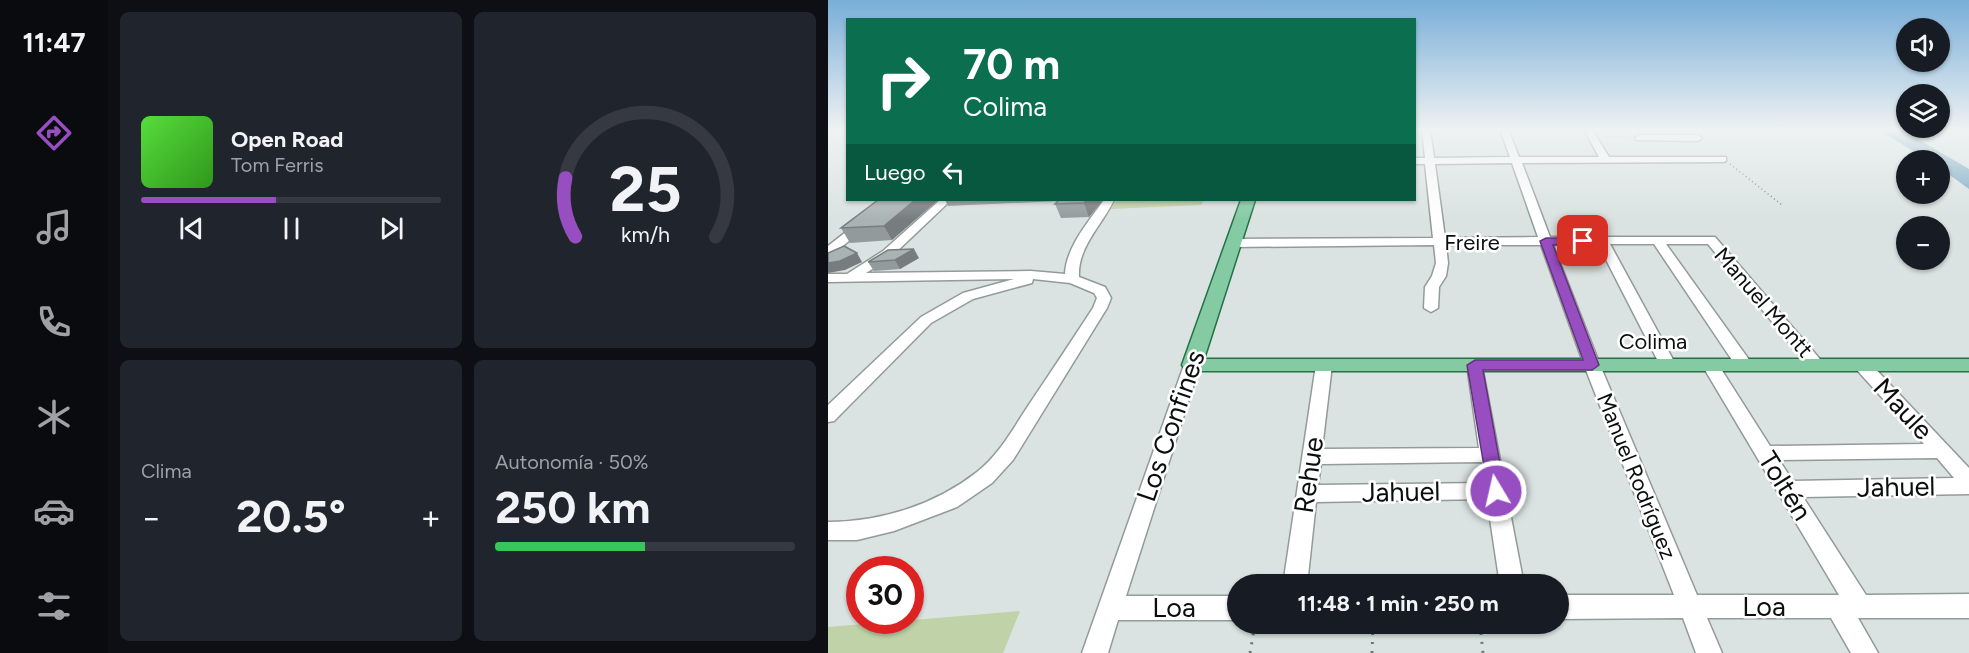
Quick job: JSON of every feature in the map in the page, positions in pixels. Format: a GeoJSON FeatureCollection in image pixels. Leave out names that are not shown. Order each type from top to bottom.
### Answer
{"type":"FeatureCollection","features":[{"type":"Feature","properties":{"kind":"main road","name":"Los Confines"},"geometry":{"type":"LineString","coordinates":[[1192,365],[1248,201]]}},
{"type":"Feature","properties":{"kind":"main road","name":"Colima"},"geometry":{"type":"LineString","coordinates":[[1192,365],[1969,364]]}},
{"type":"Feature","properties":{"kind":"street"},"geometry":{"type":"LineString","coordinates":[[1416,161],[1563,159]]}},
{"type":"Feature","properties":{"kind":"street","name":"Manuel Rodríguez"},"geometry":{"type":"LineString","coordinates":[[1516,160],[1592,365],[1710,653]]}},
{"type":"Feature","properties":{"kind":"street"},"geometry":{"type":"LineString","coordinates":[[1430,161],[1441,270],[1432,287],[1431,308]]}},
{"type":"Feature","properties":{"kind":"street"},"geometry":{"type":"LineString","coordinates":[[828,252],[892,201]]}},
{"type":"Feature","properties":{"kind":"street"},"geometry":{"type":"LineString","coordinates":[[851,277],[887,254],[945,201]]}},
{"type":"Feature","properties":{"kind":"street"},"geometry":{"type":"LineString","coordinates":[[1072,279],[1070,271],[1075,258],[1108,201]]}},
{"type":"Feature","properties":{"kind":"street"},"geometry":{"type":"LineString","coordinates":[[1657,240],[1744,365]]}},
{"type":"Feature","properties":{"kind":"street","name":"Freire"},"geometry":{"type":"LineString","coordinates":[[1233,243],[1711,240]]}},
{"type":"Feature","properties":{"kind":"street","name":"Manuel Montt"},"geometry":{"type":"LineString","coordinates":[[1711,240],[1817,365]]}},
{"type":"Feature","properties":{"kind":"street"},"geometry":{"type":"LineString","coordinates":[[1602,241],[1668,365]]}},
{"type":"Feature","properties":{"kind":"street"},"geometry":{"type":"LineString","coordinates":[[828,278],[1002,273],[1072,279],[1100,290],[1104,298],[1100,308],[1006,455],[985,477],[950,501],[894,522],[857,531],[828,531]]}},
{"type":"Feature","properties":{"kind":"street"},"geometry":{"type":"LineString","coordinates":[[828,416],[926,320],[947,306],[999,286],[1050,277]]}},
{"type":"Feature","properties":{"kind":"street","name":"Los Confines"},"geometry":{"type":"LineString","coordinates":[[1095,653],[1192,365]]}},
{"type":"Feature","properties":{"kind":"street","name":"Rehue"},"geometry":{"type":"LineString","coordinates":[[1296,574],[1324,365]]}},
{"type":"Feature","properties":{"kind":"street"},"geometry":{"type":"LineString","coordinates":[[1475,365],[1510,574]]}},
{"type":"Feature","properties":{"kind":"street","name":"Toltén"},"geometry":{"type":"LineString","coordinates":[[1710,365],[1787,489],[1849,607],[1865,653]]}},
{"type":"Feature","properties":{"kind":"street","name":"Maule"},"geometry":{"type":"LineString","coordinates":[[1862,365],[1969,481]]}},
{"type":"Feature","properties":{"kind":"street","name":"Jahuel"},"geometry":{"type":"LineString","coordinates":[[1764,453],[1942,451]]}},
{"type":"Feature","properties":{"kind":"street","name":"Jahuel"},"geometry":{"type":"LineString","coordinates":[[1312,457],[1490,455]]}},
{"type":"Feature","properties":{"kind":"street","name":"Jahuel"},"geometry":{"type":"LineString","coordinates":[[1787,489],[1969,486]]}},
{"type":"Feature","properties":{"kind":"street","name":"Jahuel"},"geometry":{"type":"LineString","coordinates":[[1307,494],[1496,491]]}},
{"type":"Feature","properties":{"kind":"street","name":"Loa"},"geometry":{"type":"LineString","coordinates":[[1569,607],[1969,606]]}},
{"type":"Feature","properties":{"kind":"street","name":"Loa"},"geometry":{"type":"LineString","coordinates":[[1110,608],[1227,608]]}},
{"type":"Feature","properties":{"kind":"path"},"geometry":{"type":"LineString","coordinates":[[1724,159],[1782,205]]}},
{"type":"Feature","properties":{"kind":"path"},"geometry":{"type":"LineString","coordinates":[[1250,653],[1253,634]]}},
{"type":"Feature","properties":{"kind":"path"},"geometry":{"type":"LineString","coordinates":[[1371,653],[1372,634]]}},
{"type":"Feature","properties":{"kind":"path"},"geometry":{"type":"LineString","coordinates":[[1481,634],[1484,653]]}},
{"type":"Feature","properties":{"kind":"green space"},"geometry":{"type":"Polygon","coordinates":[[[1116,201],[1203,201],[1201,205],[1111,209],[1116,201]]]}},
{"type":"Feature","properties":{"kind":"green space"},"geometry":{"type":"Polygon","coordinates":[[[1020,611],[1003,653],[828,653],[828,627],[846,626],[846,634],[924,634],[924,619],[1020,611]]]}},
{"type":"Feature","properties":{"kind":"water"},"geometry":{"type":"Polygon","coordinates":[[[1950,159],[1969,169],[1969,189],[1950,175],[1950,159]]]}},
{"type":"Feature","properties":{"kind":"building"},"geometry":{"type":"Polygon","coordinates":[[[877,201],[914,201],[884,226],[841,228],[877,201]]]}},
{"type":"Feature","properties":{"kind":"building"},"geometry":{"type":"Polygon","coordinates":[[[1058,201],[1086,201],[1084,203],[1055,204],[1058,201]]]}},
{"type":"Feature","properties":{"kind":"building"},"geometry":{"type":"Polygon","coordinates":[[[844,246],[857,253],[840,261],[828,263],[828,253],[844,246]]]}},
{"type":"Feature","properties":{"kind":"building"},"geometry":{"type":"Polygon","coordinates":[[[914,249],[895,260],[868,262],[888,250],[914,249]]]}},
{"type":"Feature","properties":{"kind":"route"},"geometry":{"type":"LineString","coordinates":[[1496,491],[1475,365],[1592,365],[1546,241],[1583,241]]}}]}
